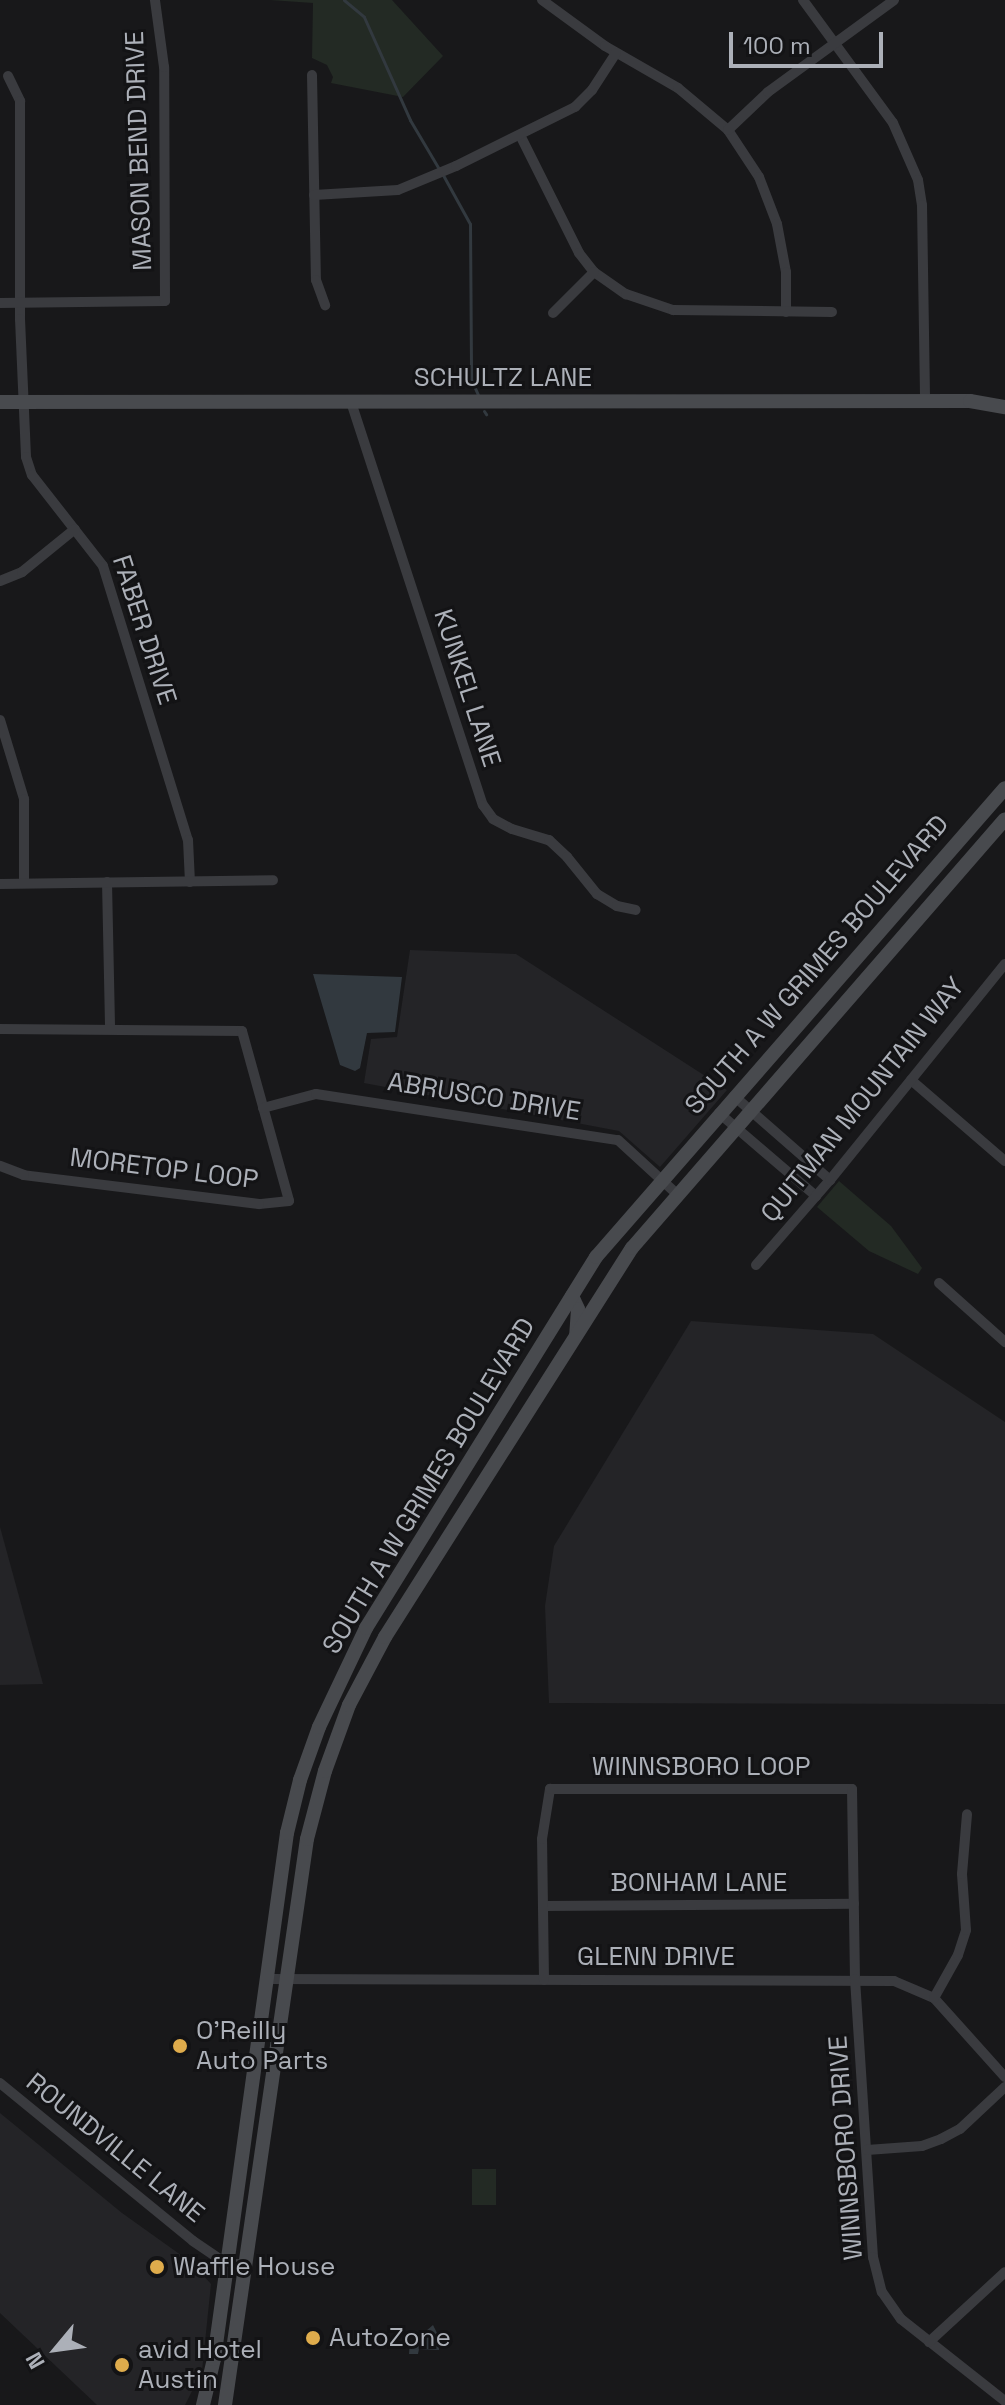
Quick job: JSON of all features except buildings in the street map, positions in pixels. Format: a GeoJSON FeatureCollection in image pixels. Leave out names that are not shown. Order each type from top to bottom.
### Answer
{"type":"FeatureCollection","features":[{"type":"Feature","properties":{"kind":"main road","name":"SCHULTZ LANE"},"geometry":{"type":"LineString","coordinates":[[0,402],[970,401],[1005,407]]}},
{"type":"Feature","properties":{"kind":"main road","name":"SOUTH A W GRIMES BOULEVARD"},"geometry":{"type":"LineString","coordinates":[[203,2405],[214,2359],[287,1833],[300,1780],[332,1698],[366,1628],[596,1257],[1005,788]]}},
{"type":"Feature","properties":{"kind":"main road","name":"SOUTH A W GRIMES BOULEVARD"},"geometry":{"type":"LineString","coordinates":[[225,2405],[307,1839],[325,1771],[349,1705],[385,1637],[632,1248],[1005,819]]}},
{"type":"Feature","properties":{"kind":"main road"},"geometry":{"type":"LineString","coordinates":[[951,850],[967,863]]}},
{"type":"Feature","properties":{"kind":"main road"},"geometry":{"type":"LineString","coordinates":[[839,977],[855,992]]}},
{"type":"Feature","properties":{"kind":"main road"},"geometry":{"type":"LineString","coordinates":[[572,1296],[579,1319],[575,1339]]}},
{"type":"Feature","properties":{"kind":"main road"},"geometry":{"type":"LineString","coordinates":[[406,1564],[424,1576]]}},
{"type":"Feature","properties":{"kind":"main road"},"geometry":{"type":"LineString","coordinates":[[332,1698],[349,1705]]}},
{"type":"Feature","properties":{"kind":"street","name":"MASON BEND DRIVE"},"geometry":{"type":"LineString","coordinates":[[20,303],[165,301],[164,67],[155,0]]}},
{"type":"Feature","properties":{"kind":"street"},"geometry":{"type":"LineString","coordinates":[[542,0],[616,53],[678,88],[728,130],[759,177],[777,224],[786,272],[786,312]]}},
{"type":"Feature","properties":{"kind":"street"},"geometry":{"type":"LineString","coordinates":[[803,0],[893,123],[918,180],[922,205],[925,401]]}},
{"type":"Feature","properties":{"kind":"street"},"geometry":{"type":"LineString","coordinates":[[728,130],[768,92],[894,0]]}},
{"type":"Feature","properties":{"kind":"street"},"geometry":{"type":"LineString","coordinates":[[314,195],[380,193],[422,181],[456,166],[575,107],[592,90],[616,53]]}},
{"type":"Feature","properties":{"kind":"street"},"geometry":{"type":"LineString","coordinates":[[312,75],[316,280],[325,305]]}},
{"type":"Feature","properties":{"kind":"street","name":"FABER DRIVE"},"geometry":{"type":"LineString","coordinates":[[8,76],[20,101],[20,303],[25,449],[32,475],[103,566],[188,840],[190,882]]}},
{"type":"Feature","properties":{"kind":"street"},"geometry":{"type":"LineString","coordinates":[[520,135],[564,227],[594,272],[626,294],[673,310],[832,312]]}},
{"type":"Feature","properties":{"kind":"street"},"geometry":{"type":"LineString","coordinates":[[553,313],[594,272]]}},
{"type":"Feature","properties":{"kind":"street"},"geometry":{"type":"LineString","coordinates":[[0,303],[20,303]]}},
{"type":"Feature","properties":{"kind":"street","name":"KUNKEL LANE"},"geometry":{"type":"LineString","coordinates":[[351,402],[483,805],[502,824],[549,840],[597,894],[617,906],[636,910]]}},
{"type":"Feature","properties":{"kind":"street"},"geometry":{"type":"LineString","coordinates":[[0,581],[22,572],[75,529]]}},
{"type":"Feature","properties":{"kind":"street"},"geometry":{"type":"LineString","coordinates":[[0,720],[24,799],[24,883]]}},
{"type":"Feature","properties":{"kind":"street"},"geometry":{"type":"LineString","coordinates":[[0,884],[273,880]]}},
{"type":"Feature","properties":{"kind":"street"},"geometry":{"type":"LineString","coordinates":[[107,882],[110,1029]]}},
{"type":"Feature","properties":{"kind":"street","name":"QUITMAN MOUNTAIN WAY"},"geometry":{"type":"LineString","coordinates":[[756,1265],[830,1180],[1005,964]]}},
{"type":"Feature","properties":{"kind":"street","name":"MORETOP LOOP"},"geometry":{"type":"LineString","coordinates":[[0,1029],[242,1031],[289,1201],[259,1204],[24,1175],[0,1166]]}},
{"type":"Feature","properties":{"kind":"street"},"geometry":{"type":"LineString","coordinates":[[911,1080],[1005,1161]]}},
{"type":"Feature","properties":{"kind":"street","name":"ABRUSCO DRIVE"},"geometry":{"type":"LineString","coordinates":[[263,1108],[316,1094],[618,1140],[678,1195]]}},
{"type":"Feature","properties":{"kind":"street"},"geometry":{"type":"LineString","coordinates":[[734,1096],[830,1180]]}},
{"type":"Feature","properties":{"kind":"street"},"geometry":{"type":"LineString","coordinates":[[719,1113],[816,1196]]}},
{"type":"Feature","properties":{"kind":"street"},"geometry":{"type":"LineString","coordinates":[[939,1283],[1005,1342]]}},
{"type":"Feature","properties":{"kind":"street","name":"WINNSBORO LOOP"},"geometry":{"type":"LineString","coordinates":[[544,1980],[542,1839],[550,1789],[852,1789],[855,1979]]}},
{"type":"Feature","properties":{"kind":"street"},"geometry":{"type":"LineString","coordinates":[[934,1998],[958,1955],[966,1930],[962,1874],[967,1814]]}},
{"type":"Feature","properties":{"kind":"street","name":"BONHAM LANE"},"geometry":{"type":"LineString","coordinates":[[544,1906],[854,1904]]}},
{"type":"Feature","properties":{"kind":"street","name":"GLENN DRIVE"},"geometry":{"type":"LineString","coordinates":[[267,1979],[894,1981],[934,1998],[1005,2077]]}},
{"type":"Feature","properties":{"kind":"street","name":"WINNSBORO DRIVE"},"geometry":{"type":"LineString","coordinates":[[855,1979],[873,2257],[882,2292],[901,2319],[1005,2401]]}},
{"type":"Feature","properties":{"kind":"street","name":"ROUNDVILLE LANE"},"geometry":{"type":"LineString","coordinates":[[0,2083],[193,2241],[227,2264]]}},
{"type":"Feature","properties":{"kind":"street"},"geometry":{"type":"LineString","coordinates":[[867,2150],[922,2146],[941,2139],[960,2129],[1005,2087]]}},
{"type":"Feature","properties":{"kind":"street"},"geometry":{"type":"LineString","coordinates":[[227,2264],[246,2264]]}},
{"type":"Feature","properties":{"kind":"street"},"geometry":{"type":"LineString","coordinates":[[929,2342],[1005,2272]]}},
{"type":"Feature","properties":{"kind":"shaded area"},"geometry":{"type":"Polygon","coordinates":[[[270,0],[392,0],[443,56],[403,97],[331,83],[333,77],[327,65],[312,58],[313,3],[270,0]]]}},
{"type":"Feature","properties":{"kind":"shaded area"},"geometry":{"type":"Polygon","coordinates":[[[410,950],[516,954],[727,1090],[660,1167],[619,1131],[364,1083],[371,1039],[397,1037],[410,950]]]}},
{"type":"Feature","properties":{"kind":"shaded area"},"geometry":{"type":"Polygon","coordinates":[[[313,974],[402,977],[395,1032],[367,1033],[360,1068],[355,1071],[340,1065],[313,974]]]}},
{"type":"Feature","properties":{"kind":"shaded area"},"geometry":{"type":"Polygon","coordinates":[[[839,1181],[891,1226],[922,1268],[918,1274],[869,1251],[817,1207],[839,1181]]]}},
{"type":"Feature","properties":{"kind":"shaded area"},"geometry":{"type":"Polygon","coordinates":[[[691,1321],[873,1334],[1005,1422],[1005,1704],[549,1703],[545,1606],[554,1546],[691,1321]]]}},
{"type":"Feature","properties":{"kind":"shaded area"},"geometry":{"type":"Polygon","coordinates":[[[0,1527],[43,1684],[0,1685],[0,1527]]]}},
{"type":"Feature","properties":{"kind":"shaded area"},"geometry":{"type":"Polygon","coordinates":[[[0,2113],[122,2213],[192,2263],[211,2284],[202,2371],[185,2405],[97,2405],[0,2313],[0,2113]]]}},
{"type":"Feature","properties":{"kind":"shaded area"},"geometry":{"type":"Polygon","coordinates":[[[472,2169],[496,2169],[496,2205],[472,2205],[472,2169]]]}},
{"type":"Feature","properties":{"kind":"shaded area"},"geometry":{"type":"Polygon","coordinates":[[[433,2325],[438,2335],[439,2350],[419,2349],[418,2354],[409,2354],[410,2342],[427,2335],[426,2331],[433,2325]]]}},
{"type":"Feature","properties":{"kind":"waterway"},"geometry":{"type":"LineString","coordinates":[[344,0],[364,17],[410,120],[439,169]]}},
{"type":"Feature","properties":{"kind":"waterway"},"geometry":{"type":"LineString","coordinates":[[443,175],[470,224],[471,379],[478,395]]}},
{"type":"Feature","properties":{"kind":"place","name":"O'Reilly Auto Parts"},"geometry":{"type":"Point","coordinates":[180,2046]}},
{"type":"Feature","properties":{"kind":"place","name":"Waffle House"},"geometry":{"type":"Point","coordinates":[157,2267]}},
{"type":"Feature","properties":{"kind":"place","name":"AutoZone"},"geometry":{"type":"Point","coordinates":[313,2338]}},
{"type":"Feature","properties":{"kind":"place","name":"avid Hotel Austin"},"geometry":{"type":"Point","coordinates":[122,2365]}}]}
